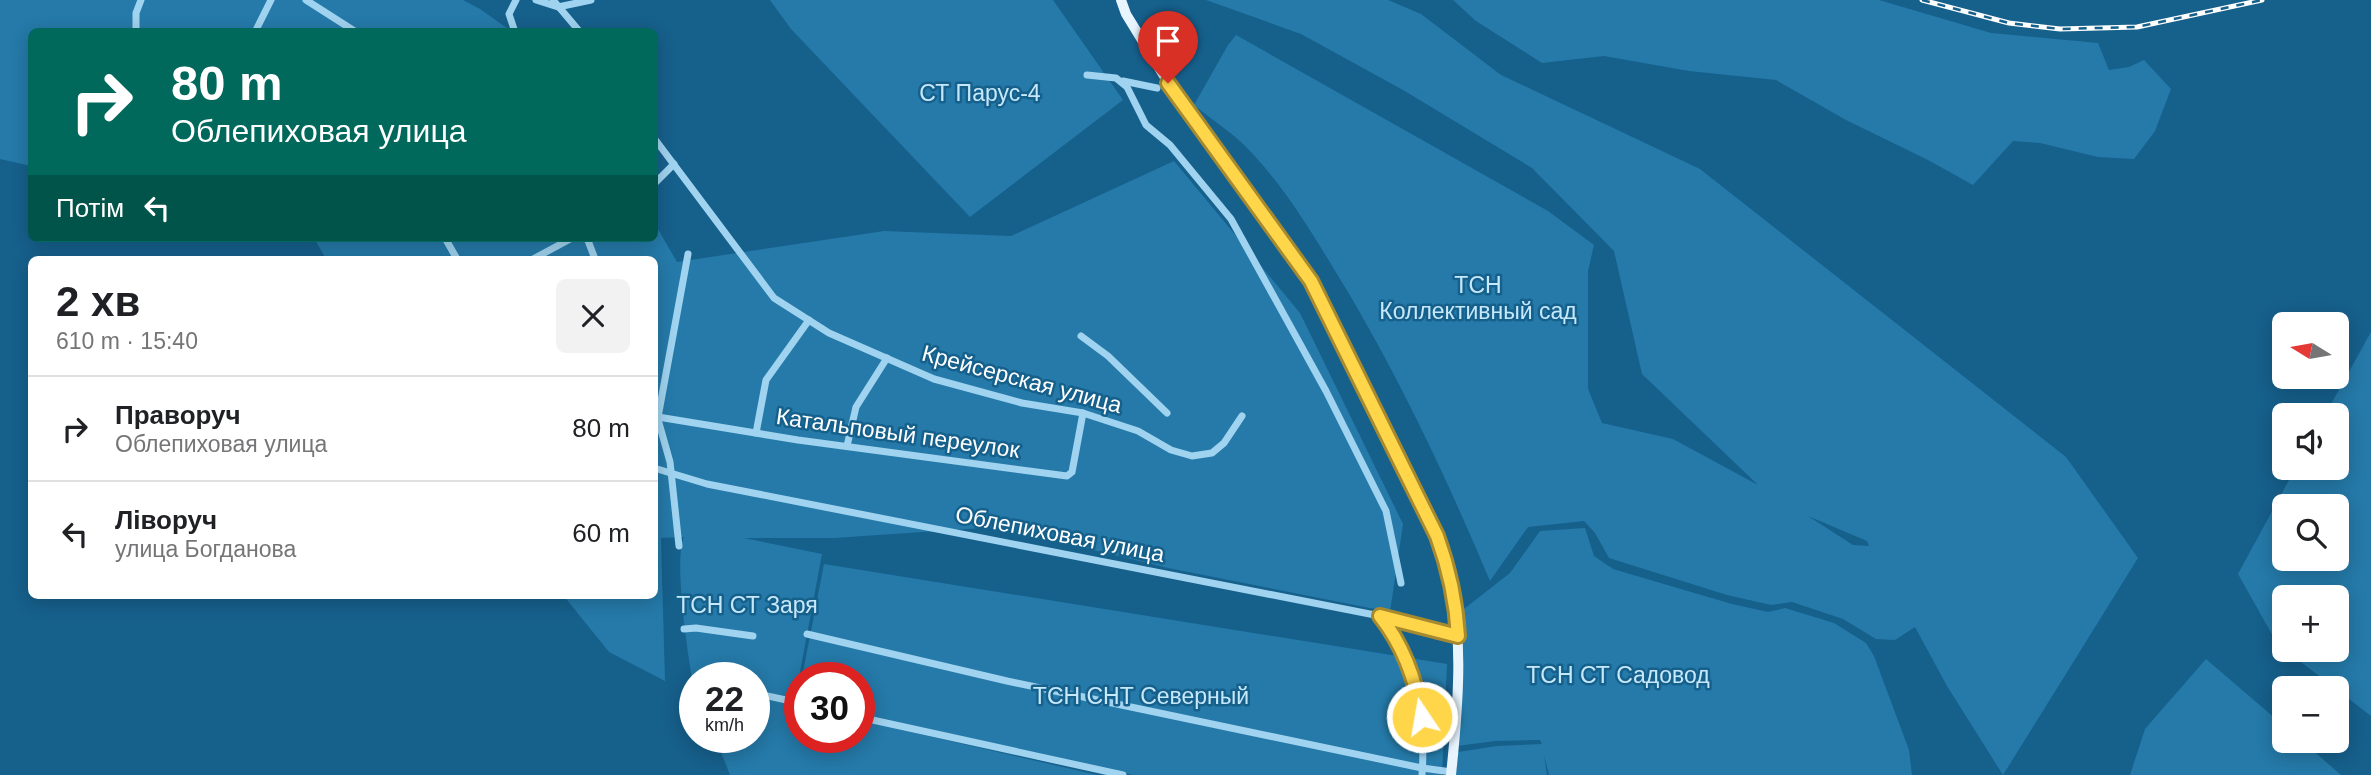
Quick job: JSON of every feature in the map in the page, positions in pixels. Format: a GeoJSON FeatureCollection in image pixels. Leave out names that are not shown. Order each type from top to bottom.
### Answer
{"type":"FeatureCollection","features":[{"type":"Feature","properties":{"kind":"main road"},"geometry":{"type":"LineString","coordinates":[[1121,0],[1126,14],[1175,94],[1296,258],[1324,304],[1437,536],[1449,569],[1458,636],[1452,773]]}},
{"type":"Feature","properties":{"kind":"street"},"geometry":{"type":"LineString","coordinates":[[136,28],[136,13],[141,0]]}},
{"type":"Feature","properties":{"kind":"street"},"geometry":{"type":"LineString","coordinates":[[257,28],[271,0]]}},
{"type":"Feature","properties":{"kind":"street"},"geometry":{"type":"LineString","coordinates":[[306,0],[350,28]]}},
{"type":"Feature","properties":{"kind":"street"},"geometry":{"type":"LineString","coordinates":[[514,28],[509,14],[516,0]]}},
{"type":"Feature","properties":{"kind":"street"},"geometry":{"type":"LineString","coordinates":[[536,0],[555,3],[590,1]]}},
{"type":"Feature","properties":{"kind":"street"},"geometry":{"type":"LineString","coordinates":[[555,3],[576,28]]}},
{"type":"Feature","properties":{"kind":"street"},"geometry":{"type":"LineString","coordinates":[[1087,75],[1116,78],[1157,88]]}},
{"type":"Feature","properties":{"kind":"street"},"geometry":{"type":"LineString","coordinates":[[1116,78],[1127,87],[1146,125],[1170,145],[1231,219],[1282,308],[1385,511],[1401,583]]}},
{"type":"Feature","properties":{"kind":"street","name":"Крейсерская улица"},"geometry":{"type":"LineString","coordinates":[[658,143],[774,298],[829,333],[934,379],[1022,403],[1083,413],[1138,432],[1171,450],[1192,456],[1212,453],[1224,443],[1242,416]]}},
{"type":"Feature","properties":{"kind":"street"},"geometry":{"type":"LineString","coordinates":[[658,180],[674,164]]}},
{"type":"Feature","properties":{"kind":"street"},"geometry":{"type":"LineString","coordinates":[[539,256],[565,242]]}},
{"type":"Feature","properties":{"kind":"street"},"geometry":{"type":"LineString","coordinates":[[658,404],[688,254]]}},
{"type":"Feature","properties":{"kind":"street"},"geometry":{"type":"LineString","coordinates":[[756,433],[766,380],[808,320]]}},
{"type":"Feature","properties":{"kind":"street"},"geometry":{"type":"LineString","coordinates":[[1081,336],[1108,356],[1167,413]]}},
{"type":"Feature","properties":{"kind":"street"},"geometry":{"type":"LineString","coordinates":[[847,446],[856,407],[887,358]]}},
{"type":"Feature","properties":{"kind":"street","name":"Катальповый переулок"},"geometry":{"type":"LineString","coordinates":[[658,414],[756,433],[1067,476],[1072,472],[1083,413]]}},
{"type":"Feature","properties":{"kind":"street"},"geometry":{"type":"LineString","coordinates":[[658,422],[671,474],[679,546]]}},
{"type":"Feature","properties":{"kind":"street","name":"Облепиховая улица"},"geometry":{"type":"LineString","coordinates":[[658,469],[746,492],[1380,616],[1458,636]]}},
{"type":"Feature","properties":{"kind":"street"},"geometry":{"type":"LineString","coordinates":[[1380,616],[1395,635],[1418,693],[1422,717],[1422,771]]}},
{"type":"Feature","properties":{"kind":"street"},"geometry":{"type":"LineString","coordinates":[[684,629],[696,628],[754,636]]}},
{"type":"Feature","properties":{"kind":"street"},"geometry":{"type":"LineString","coordinates":[[807,634],[1021,684],[1422,771],[1452,773]]}},
{"type":"Feature","properties":{"kind":"street"},"geometry":{"type":"LineString","coordinates":[[875,721],[1123,775]]}},
{"type":"Feature","properties":{"kind":"green space"},"geometry":{"type":"Polygon","coordinates":[[[0,0],[463,0],[507,28],[28,28],[28,165],[0,159],[0,0]]]}},
{"type":"Feature","properties":{"kind":"green space","name":"СТ Парус-4"},"geometry":{"type":"Polygon","coordinates":[[[770,0],[1053,0],[1123,100],[970,217],[791,29],[770,0]]]}},
{"type":"Feature","properties":{"kind":"green space","name":"ТСН Коллективный сад"},"geometry":{"type":"Polygon","coordinates":[[[1206,0],[1388,0],[1421,14],[1501,75],[1700,169],[2066,457],[2138,558],[2003,775],[1947,686],[1915,627],[1895,640],[1876,639],[1843,619],[1792,602],[1771,605],[1727,595],[1609,558],[1595,533],[1584,521],[1528,527],[1490,581],[1437,461],[1398,383],[1315,238],[1285,194],[1245,145],[1194,105],[1236,35],[1548,211],[1594,245],[1588,271],[1588,389],[1602,423],[1673,439],[1758,485],[1642,374],[1614,251],[1532,168],[1403,90],[1301,34],[1206,0]],[[1808,516],[1853,545],[1869,546],[1867,541],[1808,516]]]}},
{"type":"Feature","properties":{"kind":"green space"},"geometry":{"type":"Polygon","coordinates":[[[1453,0],[1879,0],[1991,33],[2098,43],[2109,70],[2129,67],[2144,60],[2171,89],[2155,131],[2134,159],[2098,157],[2040,143],[2013,141],[1973,185],[1846,120],[1776,80],[1689,71],[1604,56],[1542,63],[1476,21],[1453,0]]]}},
{"type":"Feature","properties":{"kind":"green space","name":"ТСН СТ Заря"},"geometry":{"type":"Polygon","coordinates":[[[1174,161],[1300,313],[1403,524],[1390,612],[1168,568],[997,527],[834,538],[744,538],[822,554],[802,662],[784,662],[784,753],[875,753],[875,724],[1097,775],[730,775],[721,753],[770,753],[770,662],[690,662],[681,590],[681,549],[684,537],[661,538],[665,681],[609,652],[566,599],[658,599],[658,256],[324,256],[316,242],[658,242],[658,229],[677,262],[884,231],[1011,236],[1174,161]]]}},
{"type":"Feature","properties":{"kind":"green space"},"geometry":{"type":"Polygon","coordinates":[[[2371,332],[2371,716],[2349,699],[2349,676],[2319,676],[2300,662],[2349,662],[2349,585],[2272,585],[2272,634],[2238,574],[2272,511],[2272,571],[2349,571],[2349,494],[2281,494],[2289,480],[2349,480],[2349,403],[2332,403],[2339,389],[2349,389],[2349,372],[2371,332]]]}},
{"type":"Feature","properties":{"kind":"green space","name":"ТСН СТ Садовод"},"geometry":{"type":"Polygon","coordinates":[[[1585,528],[1594,556],[1613,569],[1732,604],[1768,612],[1785,608],[1834,623],[1866,643],[1874,656],[1909,750],[1912,775],[1549,775],[1544,755],[1547,775],[1456,775],[1458,752],[1497,746],[1542,744],[1540,740],[1495,741],[1457,746],[1460,612],[1510,573],[1540,531],[1585,528]]]}},
{"type":"Feature","properties":{"kind":"green space","name":"ТСН СНТ Северный"},"geometry":{"type":"Polygon","coordinates":[[[824,564],[1447,664],[1442,775],[1133,775],[875,717],[875,662],[805,662],[824,564]]]}},
{"type":"Feature","properties":{"kind":"green space"},"geometry":{"type":"Polygon","coordinates":[[[2206,659],[2272,716],[2272,753],[2316,753],[2341,775],[2130,775],[2145,729],[2206,659]]]}},
{"type":"Feature","properties":{"kind":"railway"},"geometry":{"type":"LineString","coordinates":[[1922,0],[2009,23],[2060,29],[2137,27],[2262,0]]}},
{"type":"Feature","properties":{"kind":"route"},"geometry":{"type":"LineString","coordinates":[[1168,83],[1311,281],[1437,536],[1449,569],[1458,636],[1380,616],[1395,635],[1405,657],[1418,693],[1422,717]]}}]}
